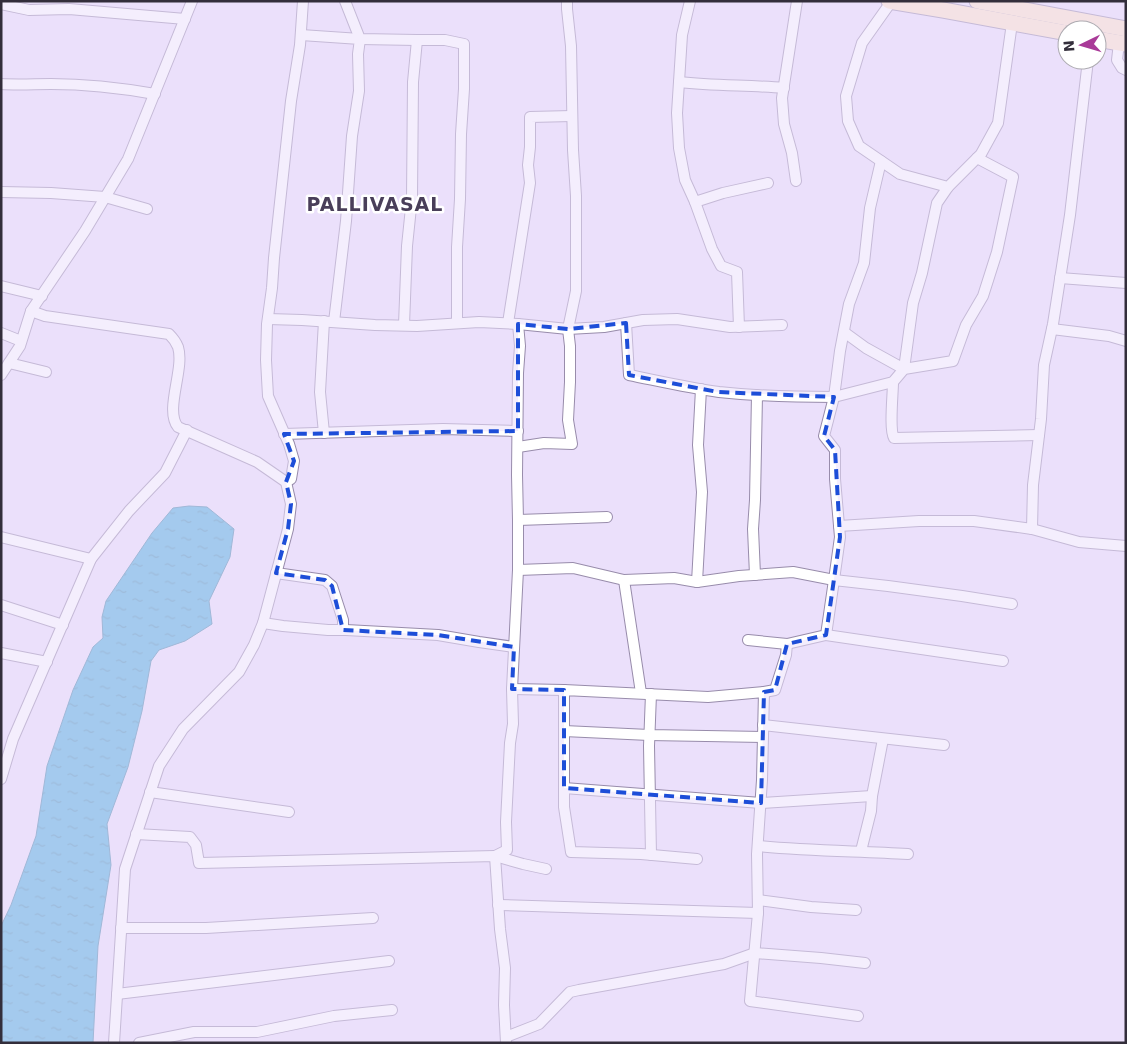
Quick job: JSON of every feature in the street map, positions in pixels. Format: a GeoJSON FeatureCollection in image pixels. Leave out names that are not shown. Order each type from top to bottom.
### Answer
{"type":"FeatureCollection","features":[{"type":"Feature","properties":{"kind":"main road"},"geometry":{"type":"LineString","coordinates":[[890,1],[1057,31]]}},
{"type":"Feature","properties":{"kind":"main road"},"geometry":{"type":"LineString","coordinates":[[977,1],[1064,20]]}},
{"type":"Feature","properties":{"kind":"main road"},"geometry":{"type":"LineString","coordinates":[[1107,27],[1126,29]]}},
{"type":"Feature","properties":{"kind":"main road"},"geometry":{"type":"LineString","coordinates":[[1107,41],[1122,44]]}},
{"type":"Feature","properties":{"kind":"street"},"geometry":{"type":"LineString","coordinates":[[1,375],[21,341],[31,312],[85,231],[128,159],[192,1]]}},
{"type":"Feature","properties":{"kind":"street"},"geometry":{"type":"LineString","coordinates":[[286,482],[290,479],[294,461],[268,396],[266,360],[274,258],[291,101],[301,35],[303,1]]}},
{"type":"Feature","properties":{"kind":"street"},"geometry":{"type":"LineString","coordinates":[[324,433],[320,392],[329,322],[346,222],[352,136],[359,91],[358,54],[360,39],[345,1]]}},
{"type":"Feature","properties":{"kind":"street"},"geometry":{"type":"LineString","coordinates":[[518,447],[544,442],[572,444],[568,420],[570,346],[568,329],[576,291],[576,196],[571,46],[567,1]]}},
{"type":"Feature","properties":{"kind":"street"},"geometry":{"type":"LineString","coordinates":[[690,1],[682,35],[677,113],[679,148],[685,180],[712,249],[721,266],[736,272],[739,327]]}},
{"type":"Feature","properties":{"kind":"street"},"geometry":{"type":"LineString","coordinates":[[796,181],[792,153],[784,124],[782,98],[797,1]]}},
{"type":"Feature","properties":{"kind":"street"},"geometry":{"type":"LineString","coordinates":[[890,1],[862,43],[846,96],[848,121],[859,146],[881,162],[900,174],[948,187]]}},
{"type":"Feature","properties":{"kind":"street"},"geometry":{"type":"LineString","coordinates":[[1,4],[29,10],[69,9],[185,19]]}},
{"type":"Feature","properties":{"kind":"street"},"geometry":{"type":"LineString","coordinates":[[626,323],[629,375],[718,392],[834,398],[893,382],[904,369],[913,303],[922,273],[937,203],[948,187],[981,154],[998,123],[1012,23]]}},
{"type":"Feature","properties":{"kind":"street"},"geometry":{"type":"LineString","coordinates":[[301,35],[360,39],[445,40],[464,44],[464,89],[457,247],[457,323]]}},
{"type":"Feature","properties":{"kind":"street"},"geometry":{"type":"LineString","coordinates":[[404,325],[407,246],[412,198],[413,82],[417,40]]}},
{"type":"Feature","properties":{"kind":"street"},"geometry":{"type":"LineString","coordinates":[[1122,44],[1117,60],[1122,68],[1126,70]]}},
{"type":"Feature","properties":{"kind":"street"},"geometry":{"type":"LineString","coordinates":[[1032,529],[1033,485],[1039,436],[1044,365],[1052,329],[1070,215],[1087,70]]}},
{"type":"Feature","properties":{"kind":"street"},"geometry":{"type":"LineString","coordinates":[[679,82],[705,85],[784,88]]}},
{"type":"Feature","properties":{"kind":"street"},"geometry":{"type":"LineString","coordinates":[[1,84],[52,84],[120,88],[155,94]]}},
{"type":"Feature","properties":{"kind":"street"},"geometry":{"type":"LineString","coordinates":[[495,856],[507,850],[506,822],[510,743],[513,724],[512,689],[518,570],[517,475],[520,346],[513,324],[530,183],[528,165],[530,117],[572,116]]}},
{"type":"Feature","properties":{"kind":"street"},"geometry":{"type":"LineString","coordinates":[[844,332],[866,348],[904,369],[953,361],[966,325],[983,296],[997,252],[1013,177],[977,158]]}},
{"type":"Feature","properties":{"kind":"street"},"geometry":{"type":"LineString","coordinates":[[826,635],[840,537],[835,479],[835,450],[824,436],[834,398],[849,304],[864,263],[870,208],[881,162]]}},
{"type":"Feature","properties":{"kind":"street"},"geometry":{"type":"LineString","coordinates":[[695,202],[768,182]]}},
{"type":"Feature","properties":{"kind":"street"},"geometry":{"type":"LineString","coordinates":[[1,192],[106,197],[147,209]]}},
{"type":"Feature","properties":{"kind":"street"},"geometry":{"type":"LineString","coordinates":[[1060,278],[1126,283]]}},
{"type":"Feature","properties":{"kind":"street"},"geometry":{"type":"LineString","coordinates":[[1,286],[42,296]]}},
{"type":"Feature","properties":{"kind":"street"},"geometry":{"type":"LineString","coordinates":[[31,312],[45,316],[169,334],[178,346],[179,353],[172,412],[174,422],[186,430],[256,462],[286,482],[291,504],[288,529],[263,623],[254,645],[239,672],[183,729],[159,766],[136,834],[125,869],[114,1043]]}},
{"type":"Feature","properties":{"kind":"street"},"geometry":{"type":"LineString","coordinates":[[268,319],[404,325],[479,322],[568,329],[604,327],[643,320],[677,318],[730,327],[782,325]]}},
{"type":"Feature","properties":{"kind":"street"},"geometry":{"type":"LineString","coordinates":[[1052,329],[1108,336],[1126,341]]}},
{"type":"Feature","properties":{"kind":"street"},"geometry":{"type":"LineString","coordinates":[[1,333],[21,341]]}},
{"type":"Feature","properties":{"kind":"street"},"geometry":{"type":"LineString","coordinates":[[9,363],[46,372]]}},
{"type":"Feature","properties":{"kind":"street"},"geometry":{"type":"LineString","coordinates":[[893,382],[891,427],[894,438],[1039,436]]}},
{"type":"Feature","properties":{"kind":"street"},"geometry":{"type":"LineString","coordinates":[[697,582],[702,492],[698,445],[701,389]]}},
{"type":"Feature","properties":{"kind":"street"},"geometry":{"type":"LineString","coordinates":[[755,575],[756,395]]}},
{"type":"Feature","properties":{"kind":"street"},"geometry":{"type":"LineString","coordinates":[[284,434],[443,429],[518,431]]}},
{"type":"Feature","properties":{"kind":"street"},"geometry":{"type":"LineString","coordinates":[[1,779],[5,752],[14,739],[91,559],[129,511],[165,473],[186,430]]}},
{"type":"Feature","properties":{"kind":"street"},"geometry":{"type":"LineString","coordinates":[[518,520],[607,518]]}},
{"type":"Feature","properties":{"kind":"street"},"geometry":{"type":"LineString","coordinates":[[839,526],[919,521],[974,521],[1032,529],[1079,542],[1126,546]]}},
{"type":"Feature","properties":{"kind":"street"},"geometry":{"type":"LineString","coordinates":[[1,537],[91,559]]}},
{"type":"Feature","properties":{"kind":"street"},"geometry":{"type":"LineString","coordinates":[[518,570],[573,568],[624,580],[674,578],[697,582],[739,576],[793,572],[834,580],[1012,604]]}},
{"type":"Feature","properties":{"kind":"street"},"geometry":{"type":"LineString","coordinates":[[276,573],[325,580],[332,586],[341,610],[343,630]]}},
{"type":"Feature","properties":{"kind":"street"},"geometry":{"type":"LineString","coordinates":[[624,580],[646,694],[649,735],[651,855]]}},
{"type":"Feature","properties":{"kind":"street"},"geometry":{"type":"LineString","coordinates":[[1,605],[63,625]]}},
{"type":"Feature","properties":{"kind":"street"},"geometry":{"type":"LineString","coordinates":[[263,623],[328,630],[438,635],[514,647]]}},
{"type":"Feature","properties":{"kind":"street"},"geometry":{"type":"LineString","coordinates":[[748,640],[787,644],[826,635],[1004,661]]}},
{"type":"Feature","properties":{"kind":"street"},"geometry":{"type":"LineString","coordinates":[[512,689],[708,697],[764,692],[775,690],[786,656],[787,644]]}},
{"type":"Feature","properties":{"kind":"street"},"geometry":{"type":"LineString","coordinates":[[1,653],[47,662]]}},
{"type":"Feature","properties":{"kind":"street"},"geometry":{"type":"LineString","coordinates":[[564,690],[564,807],[571,852],[697,859]]}},
{"type":"Feature","properties":{"kind":"street"},"geometry":{"type":"LineString","coordinates":[[764,692],[758,846],[758,913],[750,1001],[858,1016]]}},
{"type":"Feature","properties":{"kind":"street"},"geometry":{"type":"LineString","coordinates":[[763,725],[944,745]]}},
{"type":"Feature","properties":{"kind":"street"},"geometry":{"type":"LineString","coordinates":[[564,731],[763,737]]}},
{"type":"Feature","properties":{"kind":"street"},"geometry":{"type":"LineString","coordinates":[[861,851],[872,810],[872,796],[884,739]]}},
{"type":"Feature","properties":{"kind":"street"},"geometry":{"type":"LineString","coordinates":[[564,788],[761,803],[872,796]]}},
{"type":"Feature","properties":{"kind":"street"},"geometry":{"type":"LineString","coordinates":[[150,792],[289,812]]}},
{"type":"Feature","properties":{"kind":"street"},"geometry":{"type":"LineString","coordinates":[[136,834],[190,837],[196,846],[199,863],[495,856],[546,869]]}},
{"type":"Feature","properties":{"kind":"street"},"geometry":{"type":"LineString","coordinates":[[758,846],[799,850],[908,854]]}},
{"type":"Feature","properties":{"kind":"street"},"geometry":{"type":"LineString","coordinates":[[495,856],[505,968],[504,1005],[506,1040],[539,1024],[570,992],[579,990],[724,964],[755,953],[865,963]]}},
{"type":"Feature","properties":{"kind":"street"},"geometry":{"type":"LineString","coordinates":[[758,900],[856,910]]}},
{"type":"Feature","properties":{"kind":"street"},"geometry":{"type":"LineString","coordinates":[[498,905],[758,913]]}},
{"type":"Feature","properties":{"kind":"street"},"geometry":{"type":"LineString","coordinates":[[121,928],[206,928],[372,918]]}},
{"type":"Feature","properties":{"kind":"street"},"geometry":{"type":"LineString","coordinates":[[117,994],[389,961]]}},
{"type":"Feature","properties":{"kind":"street"},"geometry":{"type":"LineString","coordinates":[[139,1043],[194,1032],[257,1032],[334,1016],[392,1010]]}},
{"type":"Feature","properties":{"kind":"highlighted area"},"geometry":{"type":"Polygon","coordinates":[[[626,323],[629,375],[718,392],[834,397],[824,436],[835,450],[840,537],[826,635],[787,644],[775,690],[764,692],[761,803],[564,788],[564,690],[512,689],[514,647],[438,635],[343,630],[332,586],[325,580],[276,573],[288,529],[291,504],[286,482],[294,461],[284,434],[518,431],[518,324],[568,329],[626,323]]]}},
{"type":"Feature","properties":{"kind":"water"},"geometry":{"type":"Polygon","coordinates":[[[189,506],[207,507],[234,529],[230,557],[209,601],[212,624],[185,641],[159,650],[151,661],[142,711],[128,767],[107,824],[111,865],[98,946],[93,1043],[1,1043],[1,926],[11,905],[36,836],[47,766],[73,690],[93,647],[103,638],[102,617],[106,601],[152,533],[173,508],[189,506]]]}},
{"type":"Feature","properties":{"kind":"district","name":"PALLIVASAL"},"geometry":{"type":"Point","coordinates":[375,204]}}]}
